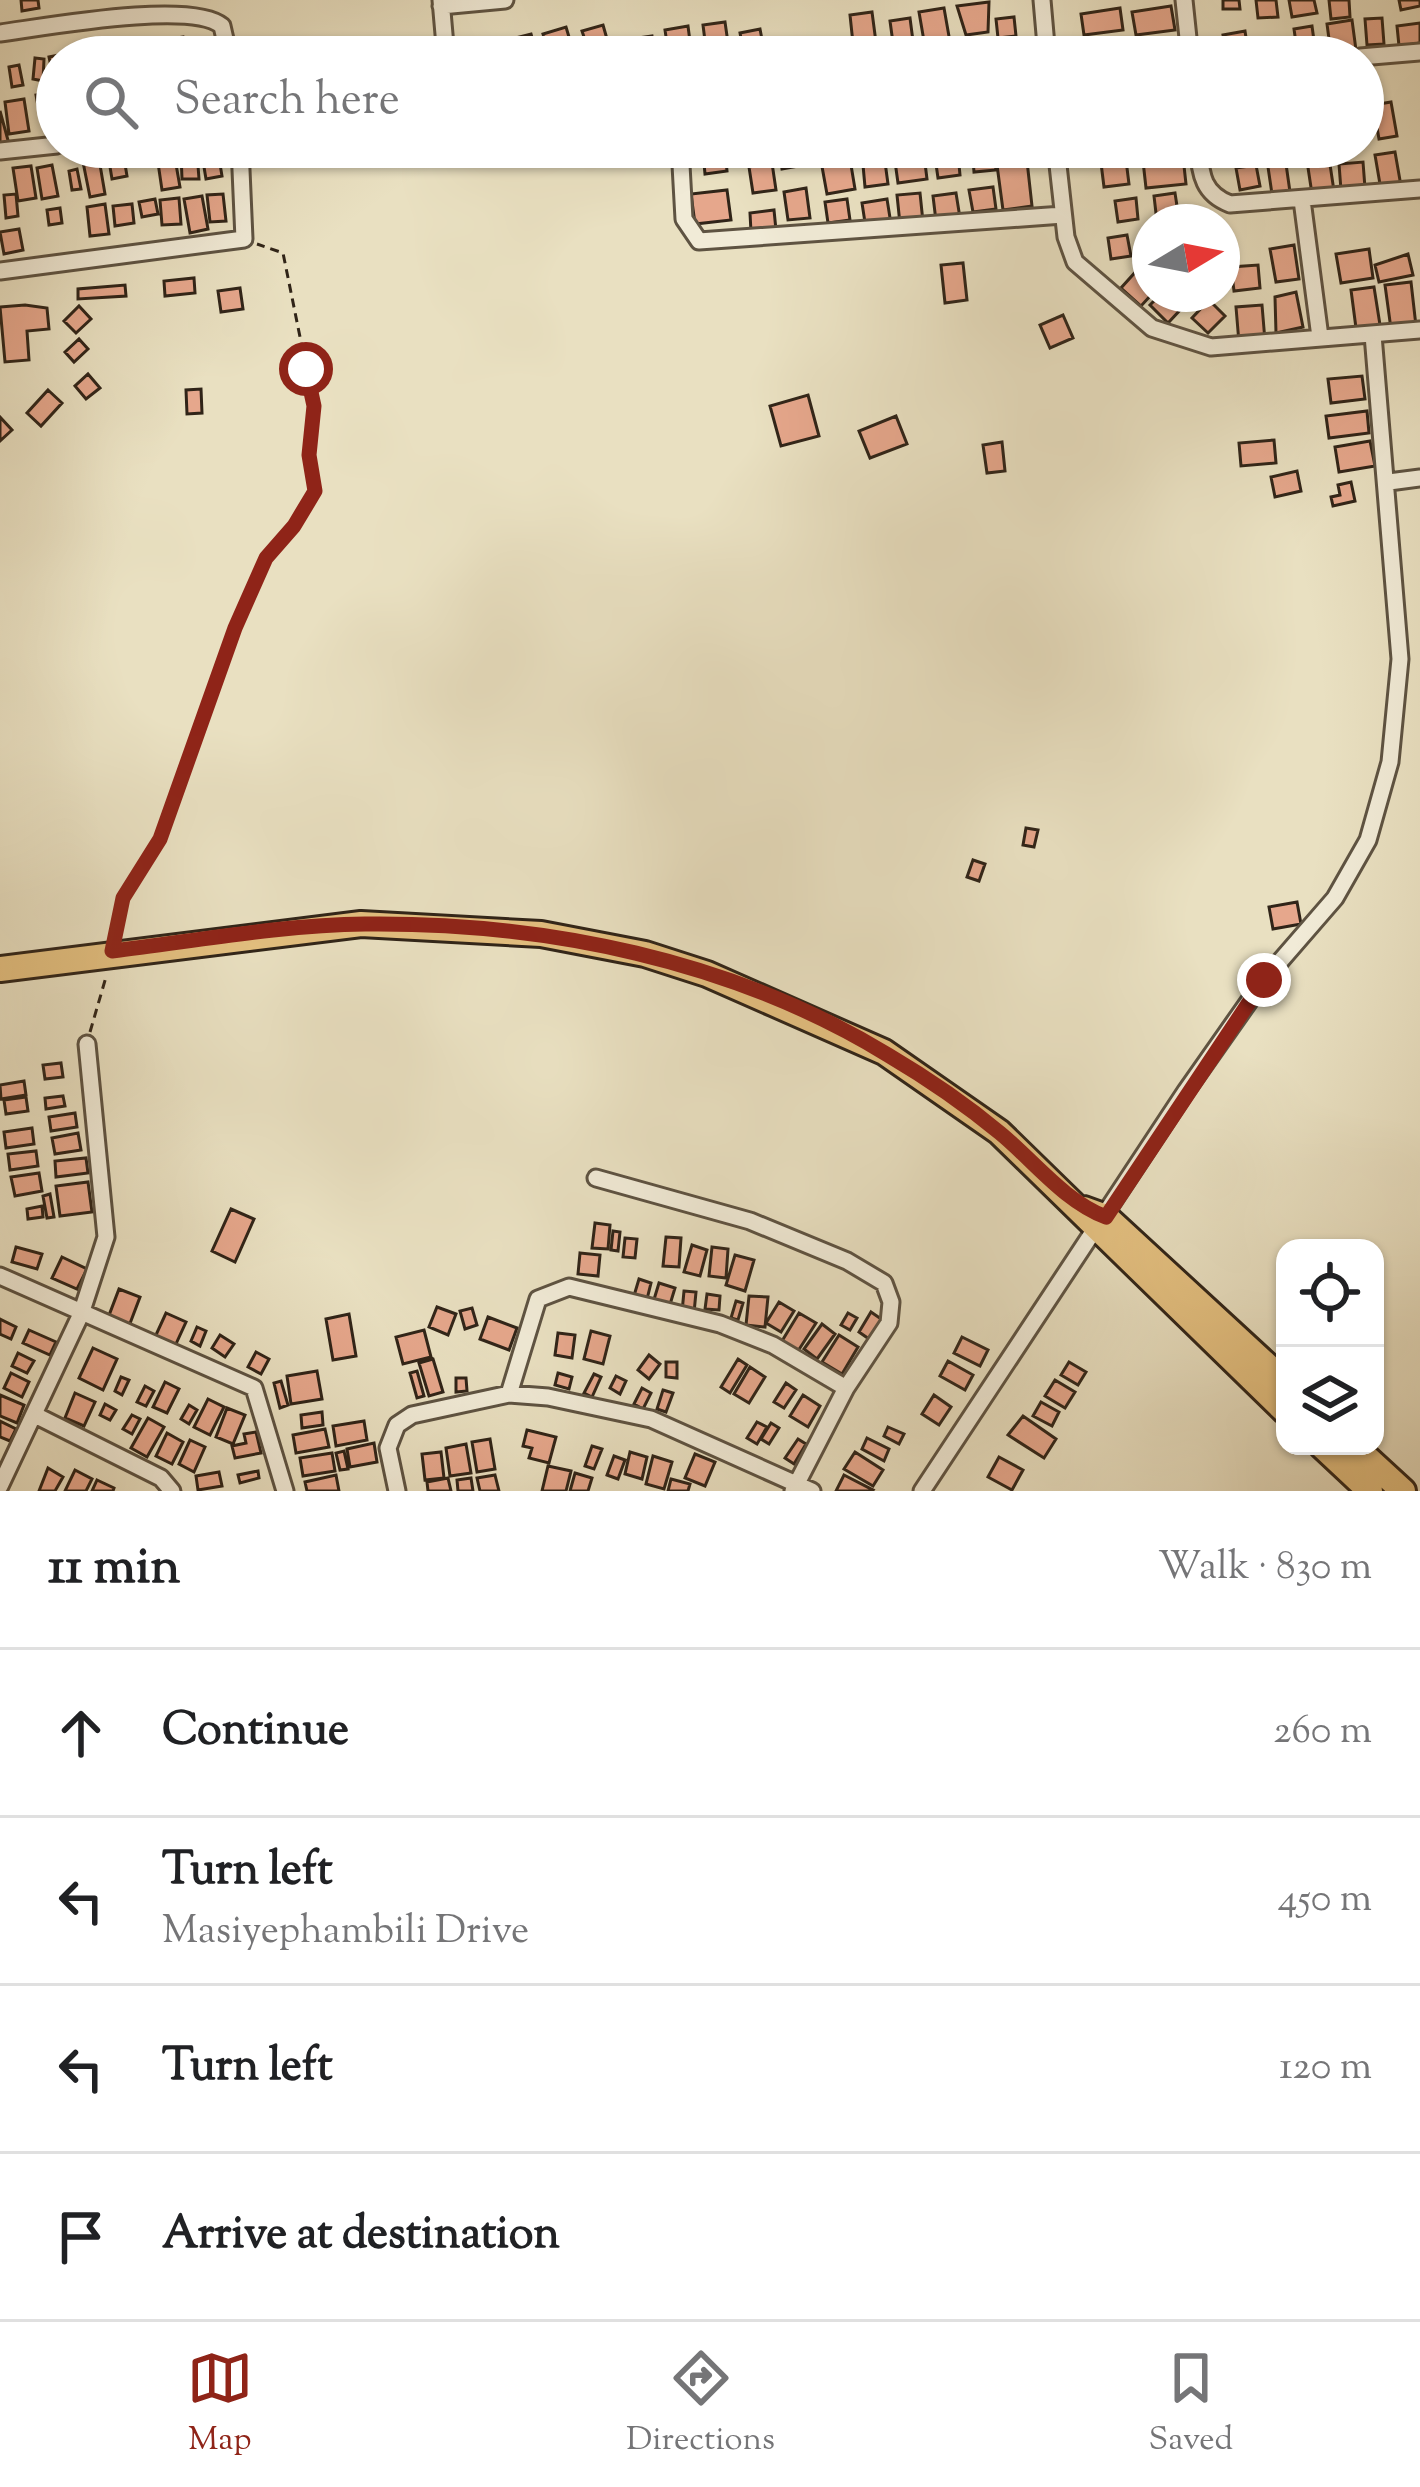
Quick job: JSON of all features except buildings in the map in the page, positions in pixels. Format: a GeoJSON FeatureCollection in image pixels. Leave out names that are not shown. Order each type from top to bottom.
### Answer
{"type":"FeatureCollection","features":[{"type":"Feature","properties":{"kind":"main road"},"geometry":{"type":"LineString","coordinates":[[0,969],[112,951],[361,924],[519,932],[645,954],[809,1015],[884,1052],[999,1132],[1276,1374]]}},
{"type":"Feature","properties":{"kind":"main road"},"geometry":{"type":"LineString","coordinates":[[1095,1218],[1276,1402]]}},
{"type":"Feature","properties":{"kind":"main road"},"geometry":{"type":"LineString","coordinates":[[1332,1455],[1370,1491]]}},
{"type":"Feature","properties":{"kind":"main road"},"geometry":{"type":"LineString","coordinates":[[1364,1455],[1403,1491]]}},
{"type":"Feature","properties":{"kind":"street"},"geometry":{"type":"LineString","coordinates":[[444,36],[441,3],[505,0]]}},
{"type":"Feature","properties":{"kind":"street"},"geometry":{"type":"LineString","coordinates":[[1042,0],[1045,36]]}},
{"type":"Feature","properties":{"kind":"street"},"geometry":{"type":"LineString","coordinates":[[1184,0],[1188,36]]}},
{"type":"Feature","properties":{"kind":"street"},"geometry":{"type":"LineString","coordinates":[[0,33],[145,7],[214,18],[226,36]]}},
{"type":"Feature","properties":{"kind":"street"},"geometry":{"type":"LineString","coordinates":[[1384,55],[1420,52]]}},
{"type":"Feature","properties":{"kind":"street"},"geometry":{"type":"LineString","coordinates":[[0,152],[36,148]]}},
{"type":"Feature","properties":{"kind":"street"},"geometry":{"type":"LineString","coordinates":[[0,271],[244,239],[240,168]]}},
{"type":"Feature","properties":{"kind":"street"},"geometry":{"type":"LineString","coordinates":[[681,168],[684,219],[699,241],[1063,215]]}},
{"type":"Feature","properties":{"kind":"street"},"geometry":{"type":"LineString","coordinates":[[1058,168],[1070,251],[1084,272],[1152,328],[1180,342],[1210,347],[1420,330]]}},
{"type":"Feature","properties":{"kind":"street"},"geometry":{"type":"LineString","coordinates":[[1201,168],[1203,183],[1214,198],[1230,204],[1420,189]]}},
{"type":"Feature","properties":{"kind":"street"},"geometry":{"type":"LineString","coordinates":[[1302,200],[1321,337]]}},
{"type":"Feature","properties":{"kind":"street"},"geometry":{"type":"LineString","coordinates":[[922,1491],[1095,1218],[1229,1028],[1336,898],[1368,840],[1390,762],[1400,659],[1389,482],[1373,335]]}},
{"type":"Feature","properties":{"kind":"street"},"geometry":{"type":"LineString","coordinates":[[1389,482],[1420,478]]}},
{"type":"Feature","properties":{"kind":"street"},"geometry":{"type":"LineString","coordinates":[[0,1486],[81,1314],[106,1237],[87,1044]]}},
{"type":"Feature","properties":{"kind":"street"},"geometry":{"type":"LineString","coordinates":[[397,1491],[388,1448],[392,1428],[412,1415],[509,1394],[548,1396],[651,1419],[801,1488],[846,1388],[889,1323],[891,1302],[878,1278],[750,1221],[596,1178]]}},
{"type":"Feature","properties":{"kind":"street"},"geometry":{"type":"LineString","coordinates":[[0,1276],[254,1388],[285,1491]]}},
{"type":"Feature","properties":{"kind":"street"},"geometry":{"type":"LineString","coordinates":[[509,1394],[538,1299],[569,1287],[749,1334],[846,1388]]}},
{"type":"Feature","properties":{"kind":"street"},"geometry":{"type":"LineString","coordinates":[[35,1415],[161,1478],[172,1491]]}},
{"type":"Feature","properties":{"kind":"path"},"geometry":{"type":"LineString","coordinates":[[87,1044],[123,898],[160,839],[242,610],[266,558],[294,526],[315,491],[309,455],[314,406],[283,253],[244,239]]}},
{"type":"Feature","properties":{"kind":"route"},"geometry":{"type":"LineString","coordinates":[[306,369],[314,406],[309,455],[315,491],[294,526],[266,558],[235,628],[160,839],[123,898],[112,951],[361,924],[541,934],[645,954],[809,1015],[884,1052],[999,1132],[1082,1208],[1106,1217],[1264,980]]}}]}
